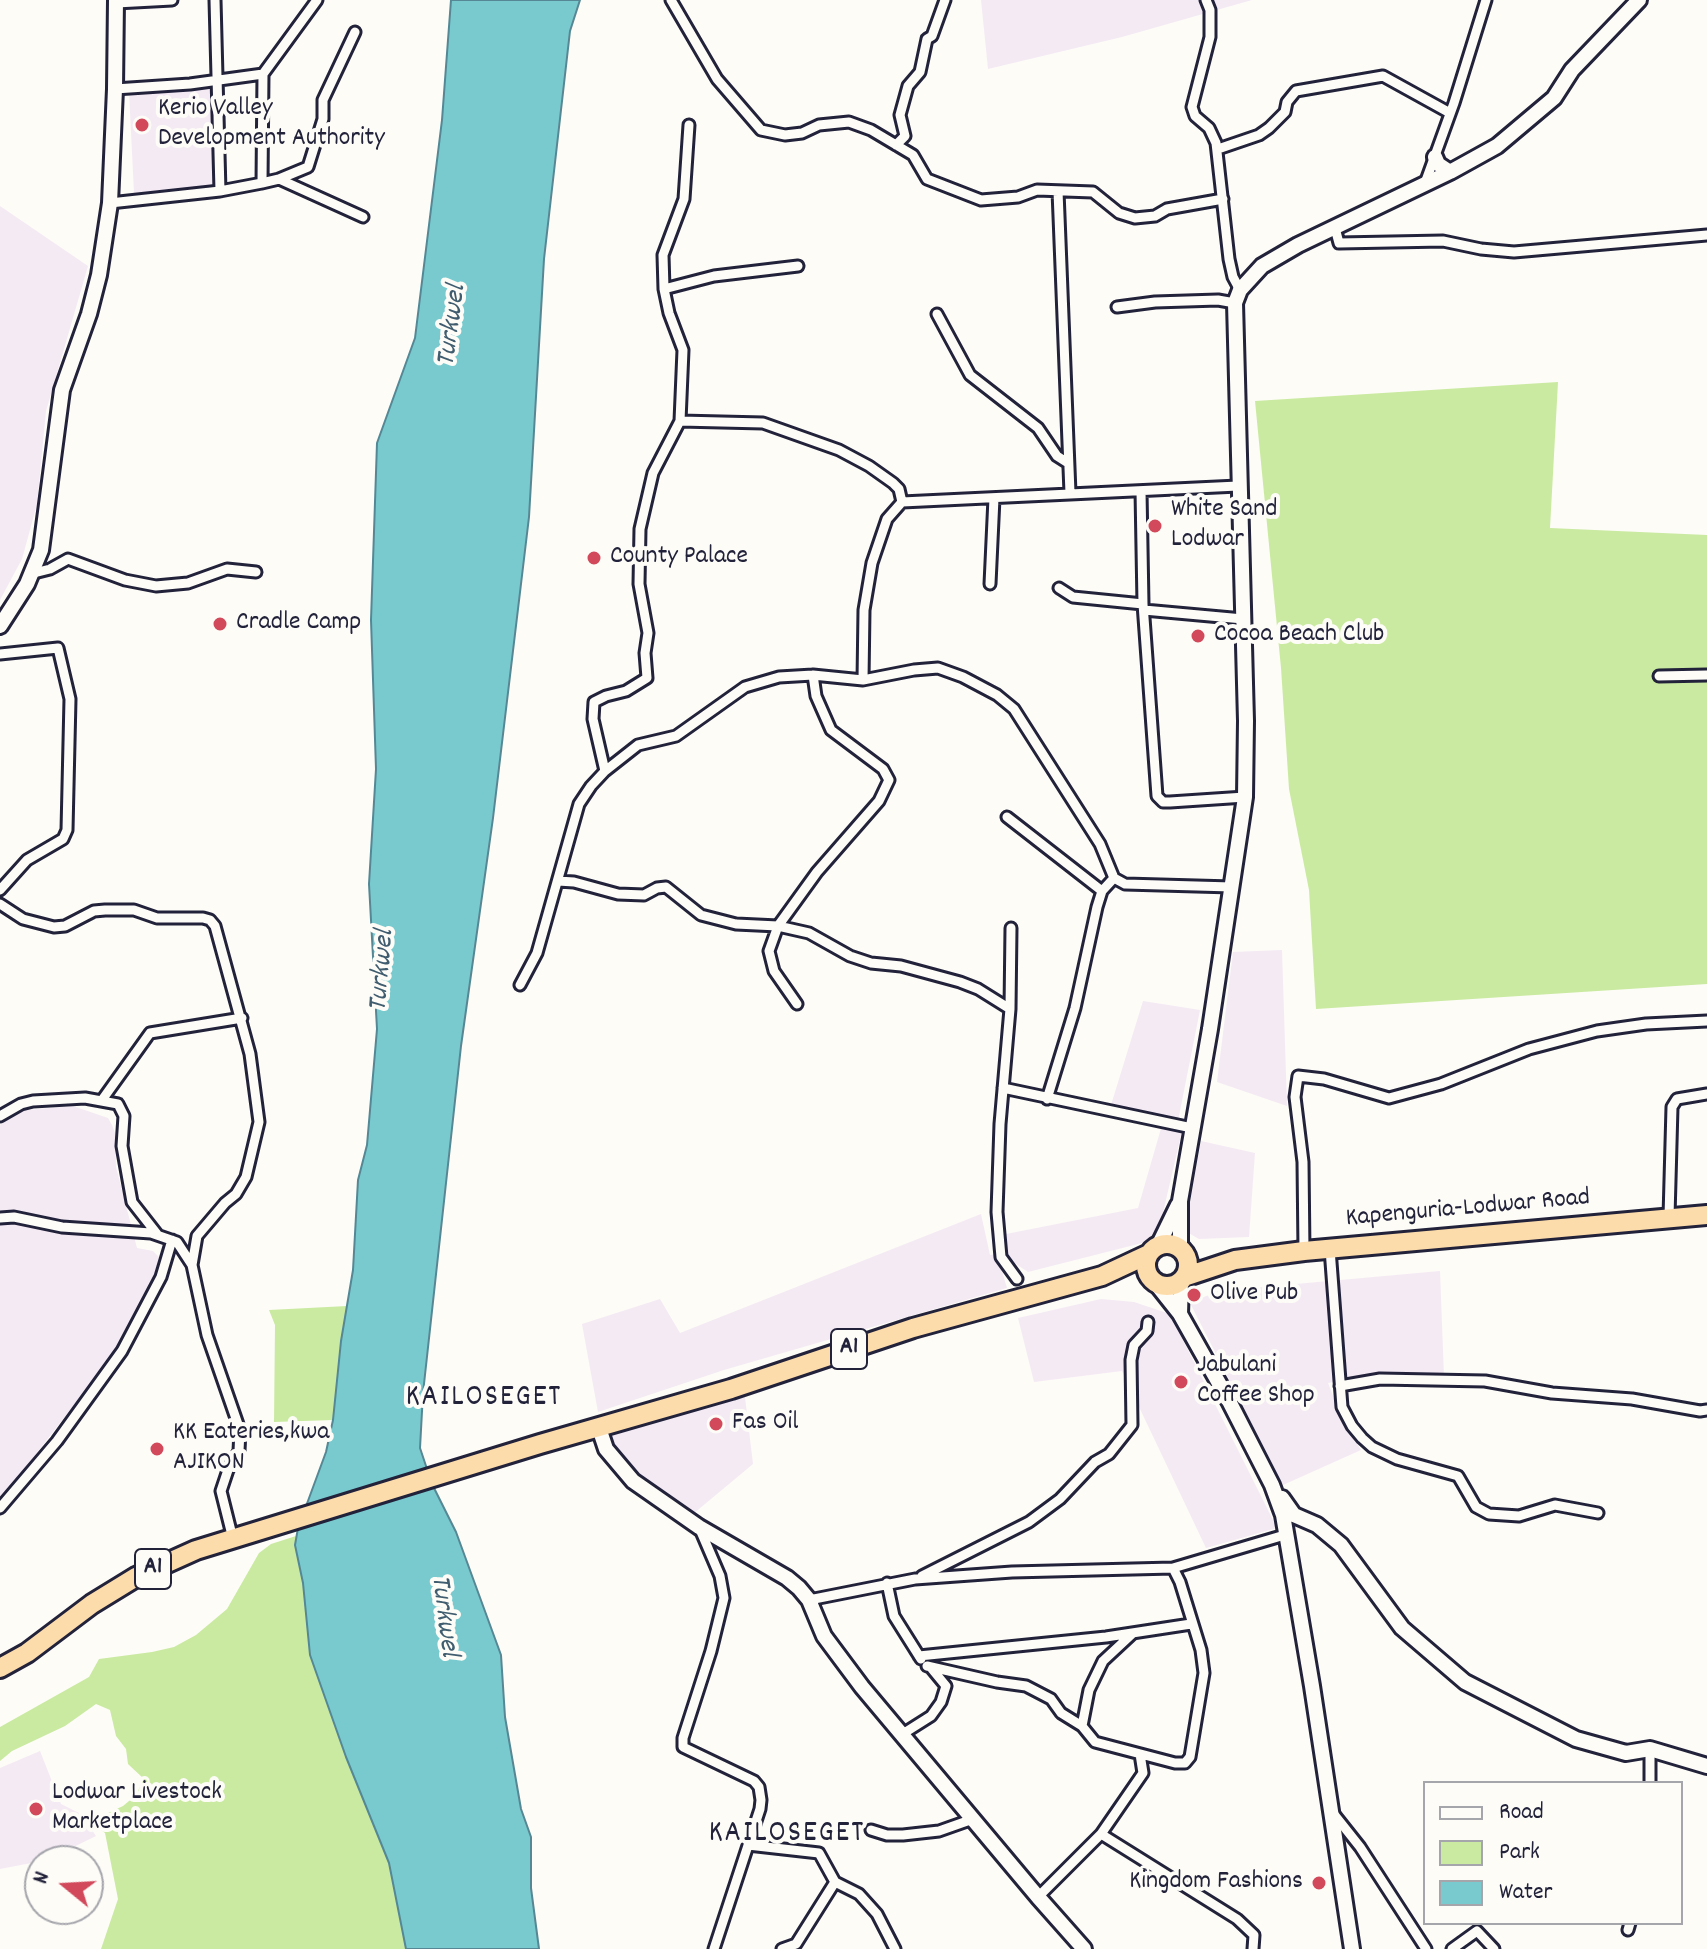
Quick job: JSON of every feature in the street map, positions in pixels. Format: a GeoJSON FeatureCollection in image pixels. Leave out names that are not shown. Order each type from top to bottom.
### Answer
{"type":"FeatureCollection","features":[{"type":"Feature","properties":{"kind":"highway","name":"Kapenguria-Lodwar Road"},"geometry":{"type":"LineString","coordinates":[[1182,1278],[1235,1260],[1304,1251],[1707,1215]]}},
{"type":"Feature","properties":{"kind":"highway"},"geometry":{"type":"LineString","coordinates":[[1173,1245],[1182,1250],[1189,1260],[1182,1278],[1169,1286],[1155,1284],[1146,1270],[1154,1250],[1173,1245]]}},
{"type":"Feature","properties":{"kind":"highway","name":"A1"},"geometry":{"type":"LineString","coordinates":[[0,1679],[27,1653],[92,1604],[136,1577],[196,1550],[731,1389],[913,1328],[1102,1276],[1154,1250]]}},
{"type":"Feature","properties":{"kind":"highway","name":"Kapenguria-Lodwar Road"},"geometry":{"type":"LineString","coordinates":[[1182,1250],[1235,1260]]}},
{"type":"Feature","properties":{"kind":"highway","name":"A1"},"geometry":{"type":"LineString","coordinates":[[1102,1276],[1155,1284]]}},
{"type":"Feature","properties":{"kind":"highway","name":"A1"},"geometry":{"type":"LineString","coordinates":[[0,1668],[27,1653]]}},
{"type":"Feature","properties":{"kind":"street"},"geometry":{"type":"LineString","coordinates":[[0,626],[34,573],[47,516],[62,390],[89,314],[99,275],[110,203],[116,2],[172,0]]}},
{"type":"Feature","properties":{"kind":"street"},"geometry":{"type":"LineString","coordinates":[[215,0],[220,191]]}},
{"type":"Feature","properties":{"kind":"street"},"geometry":{"type":"LineString","coordinates":[[262,183],[263,74],[317,0]]}},
{"type":"Feature","properties":{"kind":"street"},"geometry":{"type":"LineString","coordinates":[[671,0],[717,79],[761,130],[785,135],[802,133],[819,125],[849,122],[871,130],[913,155],[927,179],[981,200],[1018,197],[1037,190],[1093,192],[1119,213],[1129,217],[1155,216],[1167,209],[1223,199]]}},
{"type":"Feature","properties":{"kind":"street"},"geometry":{"type":"LineString","coordinates":[[896,145],[905,136],[900,115],[908,86],[920,72],[927,39],[932,36],[945,0]]}},
{"type":"Feature","properties":{"kind":"street"},"geometry":{"type":"LineString","coordinates":[[1182,1250],[1180,1201],[1245,797],[1246,721],[1238,486],[1238,296],[1231,268],[1218,149],[1212,132],[1195,116],[1192,103],[1210,37],[1210,10],[1206,0]]}},
{"type":"Feature","properties":{"kind":"street"},"geometry":{"type":"LineString","coordinates":[[1424,186],[1486,0]]}},
{"type":"Feature","properties":{"kind":"street"},"geometry":{"type":"LineString","coordinates":[[1117,307],[1238,296],[1262,266],[1298,245],[1424,186],[1497,146],[1554,98],[1572,70],[1639,0]]}},
{"type":"Feature","properties":{"kind":"street"},"geometry":{"type":"LineString","coordinates":[[110,203],[220,191],[279,179],[308,167],[323,119],[323,100],[355,32]]}},
{"type":"Feature","properties":{"kind":"street"},"geometry":{"type":"LineString","coordinates":[[115,89],[263,74]]}},
{"type":"Feature","properties":{"kind":"street"},"geometry":{"type":"LineString","coordinates":[[1218,149],[1259,135],[1269,128],[1285,112],[1287,102],[1296,91],[1383,76],[1450,113]]}},
{"type":"Feature","properties":{"kind":"street"},"geometry":{"type":"LineString","coordinates":[[605,771],[593,719],[594,702],[626,691],[647,678],[645,653],[648,633],[639,584],[640,529],[653,473],[680,421],[683,350],[669,313],[664,289],[663,255],[684,199],[689,125]]}},
{"type":"Feature","properties":{"kind":"street"},"geometry":{"type":"LineString","coordinates":[[1435,157],[1438,164],[1450,172]]}},
{"type":"Feature","properties":{"kind":"street"},"geometry":{"type":"LineString","coordinates":[[279,179],[363,217]]}},
{"type":"Feature","properties":{"kind":"street"},"geometry":{"type":"LineString","coordinates":[[1058,191],[1070,493]]}},
{"type":"Feature","properties":{"kind":"street"},"geometry":{"type":"LineString","coordinates":[[1335,228],[1339,243],[1443,241],[1514,252],[1639,243],[1706,234]]}},
{"type":"Feature","properties":{"kind":"street"},"geometry":{"type":"LineString","coordinates":[[664,289],[714,276],[798,266]]}},
{"type":"Feature","properties":{"kind":"street"},"geometry":{"type":"LineString","coordinates":[[937,314],[970,375],[1038,428],[1057,456],[1068,463]]}},
{"type":"Feature","properties":{"kind":"street"},"geometry":{"type":"LineString","coordinates":[[680,421],[763,423],[839,450],[893,483],[899,489],[902,502]]}},
{"type":"Feature","properties":{"kind":"street"},"geometry":{"type":"LineString","coordinates":[[863,680],[864,610],[872,563],[887,519],[902,502],[1238,486]]}},
{"type":"Feature","properties":{"kind":"street"},"geometry":{"type":"LineString","coordinates":[[1141,491],[1144,607],[1157,796],[1163,802],[1245,797]]}},
{"type":"Feature","properties":{"kind":"street"},"geometry":{"type":"LineString","coordinates":[[990,584],[994,498]]}},
{"type":"Feature","properties":{"kind":"street"},"geometry":{"type":"LineString","coordinates":[[34,573],[68,559],[125,580],[156,586],[188,583],[227,569],[256,572]]}},
{"type":"Feature","properties":{"kind":"street"},"geometry":{"type":"LineString","coordinates":[[1059,588],[1073,597],[1243,619]]}},
{"type":"Feature","properties":{"kind":"street"},"geometry":{"type":"LineString","coordinates":[[0,654],[58,648],[70,699],[67,830],[63,839],[27,860],[0,890]]}},
{"type":"Feature","properties":{"kind":"street"},"geometry":{"type":"LineString","coordinates":[[520,985],[537,953],[579,804],[605,771],[638,745],[676,736],[745,687],[779,677],[813,675],[863,680],[938,668],[963,677],[997,695],[1014,709],[1100,844],[1114,878],[1134,885],[1232,887]]}},
{"type":"Feature","properties":{"kind":"street"},"geometry":{"type":"LineString","coordinates":[[797,1004],[774,971],[769,951],[778,926],[817,872],[879,801],[889,780],[883,769],[831,730],[818,705],[813,675]]}},
{"type":"Feature","properties":{"kind":"street"},"geometry":{"type":"LineString","coordinates":[[1659,676],[1707,675]]}},
{"type":"Feature","properties":{"kind":"street"},"geometry":{"type":"LineString","coordinates":[[1007,817],[1102,891]]}},
{"type":"Feature","properties":{"kind":"street"},"geometry":{"type":"LineString","coordinates":[[1047,1099],[1075,1008],[1102,891],[1114,878]]}},
{"type":"Feature","properties":{"kind":"street"},"geometry":{"type":"LineString","coordinates":[[558,881],[634,895],[644,895],[666,887],[701,915],[736,924],[778,926],[809,933],[850,956],[871,963],[901,966],[960,982],[1010,1009]]}},
{"type":"Feature","properties":{"kind":"street"},"geometry":{"type":"LineString","coordinates":[[0,904],[23,919],[54,927],[65,926],[94,911],[105,910],[134,910],[157,918],[193,917],[210,920],[215,926],[242,1018],[257,1094],[259,1122],[246,1177],[236,1194],[197,1236],[192,1265]]}},
{"type":"Feature","properties":{"kind":"street"},"geometry":{"type":"LineString","coordinates":[[1011,928],[1010,1009],[997,1174],[998,1243],[1005,1264],[1017,1279]]}},
{"type":"Feature","properties":{"kind":"street"},"geometry":{"type":"LineString","coordinates":[[102,1100],[150,1033],[242,1018]]}},
{"type":"Feature","properties":{"kind":"street"},"geometry":{"type":"LineString","coordinates":[[1304,1251],[1303,1162],[1295,1097],[1298,1076],[1324,1079],[1389,1098],[1441,1084],[1501,1058],[1597,1031],[1646,1024],[1707,1021]]}},
{"type":"Feature","properties":{"kind":"street"},"geometry":{"type":"LineString","coordinates":[[1003,1088],[1192,1128]]}},
{"type":"Feature","properties":{"kind":"street"},"geometry":{"type":"LineString","coordinates":[[1669,1217],[1672,1107],[1677,1099],[1707,1094]]}},
{"type":"Feature","properties":{"kind":"street"},"geometry":{"type":"LineString","coordinates":[[0,1116],[33,1101],[75,1098],[115,1102],[122,1109],[122,1146],[132,1202],[158,1235]]}},
{"type":"Feature","properties":{"kind":"street"},"geometry":{"type":"LineString","coordinates":[[1154,1250],[1180,1201]]}},
{"type":"Feature","properties":{"kind":"street"},"geometry":{"type":"LineString","coordinates":[[0,1218],[14,1217],[62,1227],[158,1235],[177,1242],[192,1265],[207,1335],[240,1430],[239,1451],[221,1491],[233,1539]]}},
{"type":"Feature","properties":{"kind":"street"},"geometry":{"type":"LineString","coordinates":[[0,1508],[28,1478],[110,1369],[161,1277],[172,1240]]}},
{"type":"Feature","properties":{"kind":"street"},"geometry":{"type":"LineString","coordinates":[[1330,1249],[1342,1407],[1352,1426],[1372,1447],[1397,1459],[1458,1476],[1476,1507],[1489,1514],[1519,1516],[1555,1505],[1598,1513]]}},
{"type":"Feature","properties":{"kind":"street"},"geometry":{"type":"LineString","coordinates":[[1180,1314],[1182,1278]]}},
{"type":"Feature","properties":{"kind":"street"},"geometry":{"type":"LineString","coordinates":[[1155,1284],[1180,1314],[1229,1401],[1272,1485],[1288,1534],[1352,1949]]}},
{"type":"Feature","properties":{"kind":"street"},"geometry":{"type":"LineString","coordinates":[[915,1579],[1029,1522],[1060,1499],[1095,1462],[1109,1454],[1132,1425],[1131,1360],[1134,1345],[1147,1331],[1148,1322]]}},
{"type":"Feature","properties":{"kind":"street"},"geometry":{"type":"LineString","coordinates":[[1340,1386],[1380,1379],[1485,1381],[1552,1393],[1632,1399],[1707,1410]]}},
{"type":"Feature","properties":{"kind":"street"},"geometry":{"type":"LineString","coordinates":[[599,1428],[606,1449],[620,1468],[654,1497],[787,1578],[809,1600],[824,1636],[901,1735],[1084,1949]]}},
{"type":"Feature","properties":{"kind":"street"},"geometry":{"type":"LineString","coordinates":[[1272,1485],[1294,1515],[1317,1525],[1341,1545],[1402,1628],[1465,1682],[1576,1739],[1626,1753],[1650,1749],[1707,1766]]}},
{"type":"Feature","properties":{"kind":"street"},"geometry":{"type":"LineString","coordinates":[[699,1527],[720,1576],[724,1598],[683,1743],[688,1751],[754,1781],[759,1787],[760,1809],[714,1949]]}},
{"type":"Feature","properties":{"kind":"street"},"geometry":{"type":"LineString","coordinates":[[809,1600],[915,1579],[1012,1572],[1173,1568],[1288,1534]]}},
{"type":"Feature","properties":{"kind":"street"},"geometry":{"type":"LineString","coordinates":[[927,1666],[1026,1686],[1051,1699],[1061,1713],[1082,1726],[1095,1742],[1185,1763],[1190,1757],[1204,1673],[1201,1650],[1173,1568]]}},
{"type":"Feature","properties":{"kind":"street"},"geometry":{"type":"LineString","coordinates":[[887,1583],[894,1616],[919,1656],[946,1686],[941,1702],[931,1716],[901,1735]]}},
{"type":"Feature","properties":{"kind":"street"},"geometry":{"type":"LineString","coordinates":[[919,1656],[1132,1634],[1191,1624]]}},
{"type":"Feature","properties":{"kind":"street"},"geometry":{"type":"LineString","coordinates":[[1082,1726],[1089,1690],[1103,1661],[1132,1634]]}},
{"type":"Feature","properties":{"kind":"street"},"geometry":{"type":"LineString","coordinates":[[1650,1749],[1650,1781]]}},
{"type":"Feature","properties":{"kind":"street"},"geometry":{"type":"LineString","coordinates":[[1038,1897],[1101,1834],[1143,1773],[1140,1754]]}},
{"type":"Feature","properties":{"kind":"street"},"geometry":{"type":"LineString","coordinates":[[1331,1811],[1360,1847],[1426,1949]]}},
{"type":"Feature","properties":{"kind":"street"},"geometry":{"type":"LineString","coordinates":[[871,1830],[887,1835],[903,1835],[939,1831],[973,1819]]}},
{"type":"Feature","properties":{"kind":"street"},"geometry":{"type":"LineString","coordinates":[[1101,1834],[1237,1919],[1254,1935],[1253,1949]]}},
{"type":"Feature","properties":{"kind":"street"},"geometry":{"type":"LineString","coordinates":[[748,1845],[819,1853],[835,1882],[859,1894],[877,1914],[895,1949]]}},
{"type":"Feature","properties":{"kind":"street"},"geometry":{"type":"LineString","coordinates":[[782,1949],[796,1944],[835,1882]]}},
{"type":"Feature","properties":{"kind":"street"},"geometry":{"type":"LineString","coordinates":[[1452,1949],[1477,1931],[1494,1949]]}},
{"type":"Feature","properties":{"kind":"shaded area"},"geometry":{"type":"Polygon","coordinates":[[[981,0],[1252,0],[1122,37],[988,69],[981,0]]]}},
{"type":"Feature","properties":{"kind":"shaded area"},"geometry":{"type":"Polygon","coordinates":[[[215,82],[218,185],[134,193],[129,92],[215,82]]]}},
{"type":"Feature","properties":{"kind":"shaded area"},"geometry":{"type":"Polygon","coordinates":[[[0,206],[88,266],[46,411],[37,504],[22,559],[0,600],[0,206]]]}},
{"type":"Feature","properties":{"kind":"shaded area"},"geometry":{"type":"Polygon","coordinates":[[[1282,950],[1287,1106],[1217,1082],[1233,952],[1282,950]]]}},
{"type":"Feature","properties":{"kind":"shaded area"},"geometry":{"type":"Polygon","coordinates":[[[1143,1001],[1200,1010],[1178,1121],[1111,1105],[1143,1001]]]}},
{"type":"Feature","properties":{"kind":"shaded area"},"geometry":{"type":"Polygon","coordinates":[[[73,1106],[108,1118],[112,1125],[116,1167],[137,1248],[153,1251],[159,1257],[152,1287],[127,1337],[0,1500],[0,1126],[2,1120],[25,1110],[73,1106]]]}},
{"type":"Feature","properties":{"kind":"shaded area"},"geometry":{"type":"Polygon","coordinates":[[[1162,1125],[1182,1131],[1158,1234],[1150,1241],[1028,1272],[1007,1258],[1006,1234],[1138,1208],[1162,1125]]]}},
{"type":"Feature","properties":{"kind":"shaded area"},"geometry":{"type":"Polygon","coordinates":[[[1201,1141],[1255,1153],[1249,1237],[1199,1239],[1185,1231],[1201,1141]]]}},
{"type":"Feature","properties":{"kind":"shaded area"},"geometry":{"type":"Polygon","coordinates":[[[981,1214],[990,1255],[997,1254],[1007,1288],[724,1370],[598,1412],[582,1324],[660,1299],[680,1333],[981,1214]]]}},
{"type":"Feature","properties":{"kind":"shaded area"},"geometry":{"type":"Polygon","coordinates":[[[1440,1271],[1444,1377],[1386,1373],[1328,1383],[1343,1421],[1361,1450],[1283,1485],[1190,1303],[1218,1291],[1440,1271]]]}},
{"type":"Feature","properties":{"kind":"shaded area"},"geometry":{"type":"Polygon","coordinates":[[[1101,1299],[1134,1302],[1170,1314],[1277,1528],[1206,1548],[1122,1371],[1034,1382],[1018,1318],[1101,1299]]]}},
{"type":"Feature","properties":{"kind":"shaded area"},"geometry":{"type":"Polygon","coordinates":[[[744,1389],[753,1464],[693,1514],[623,1467],[606,1429],[744,1389]]]}},
{"type":"Feature","properties":{"kind":"shaded area","name":"Lodwar Livestock Marketplace"},"geometry":{"type":"Polygon","coordinates":[[[40,1751],[61,1804],[81,1814],[96,1836],[78,1845],[24,1845],[24,1864],[0,1869],[0,1768],[40,1751]]]}},
{"type":"Feature","properties":{"kind":"green space"},"geometry":{"type":"Polygon","coordinates":[[[1558,382],[1550,528],[1707,535],[1707,984],[1316,1009],[1309,890],[1289,789],[1281,668],[1255,401],[1558,382]]]}},
{"type":"Feature","properties":{"kind":"green space"},"geometry":{"type":"Polygon","coordinates":[[[347,1306],[333,1420],[274,1422],[275,1325],[269,1310],[347,1306]]]}},
{"type":"Feature","properties":{"kind":"green space"},"geometry":{"type":"Polygon","coordinates":[[[296,1536],[310,1655],[346,1757],[389,1863],[406,1949],[101,1949],[118,1899],[105,1833],[94,1825],[95,1819],[123,1806],[135,1796],[144,1779],[128,1764],[126,1749],[116,1736],[110,1710],[96,1704],[65,1726],[12,1751],[0,1761],[0,1727],[89,1677],[99,1659],[174,1647],[196,1635],[227,1609],[259,1553],[271,1544],[296,1536]]]}},
{"type":"Feature","properties":{"kind":"water","name":"Turkwel"},"geometry":{"type":"Polygon","coordinates":[[[451,0],[580,0],[570,31],[544,259],[529,517],[493,818],[461,1046],[423,1393],[420,1448],[432,1484],[456,1532],[501,1655],[505,1717],[521,1809],[531,1837],[531,1888],[539,1949],[406,1949],[389,1863],[346,1757],[310,1655],[303,1583],[295,1545],[298,1528],[326,1452],[333,1420],[341,1341],[353,1270],[358,1180],[367,1145],[377,1029],[369,884],[376,769],[371,620],[377,443],[415,338],[442,120],[451,0]]]}},
{"type":"Feature","properties":{"kind":"place","name":"Kerio Valley Development Authority"},"geometry":{"type":"Point","coordinates":[142,125]}},
{"type":"Feature","properties":{"kind":"place","name":"White Sand Lodwar"},"geometry":{"type":"Point","coordinates":[1155,526]}},
{"type":"Feature","properties":{"kind":"place","name":"County Palace"},"geometry":{"type":"Point","coordinates":[594,558]}},
{"type":"Feature","properties":{"kind":"place","name":"Cradle Camp"},"geometry":{"type":"Point","coordinates":[220,624]}},
{"type":"Feature","properties":{"kind":"place","name":"Cocoa Beach Club"},"geometry":{"type":"Point","coordinates":[1198,636]}},
{"type":"Feature","properties":{"kind":"place","name":"Olive Pub"},"geometry":{"type":"Point","coordinates":[1194,1295]}},
{"type":"Feature","properties":{"kind":"place","name":"Jabulani Coffee Shop"},"geometry":{"type":"Point","coordinates":[1181,1382]}},
{"type":"Feature","properties":{"kind":"place","name":"Fas Oil"},"geometry":{"type":"Point","coordinates":[716,1424]}},
{"type":"Feature","properties":{"kind":"place","name":"KK Eateries,kwa AJIKON"},"geometry":{"type":"Point","coordinates":[157,1449]}},
{"type":"Feature","properties":{"kind":"place","name":"Lodwar Livestock Marketplace"},"geometry":{"type":"Point","coordinates":[36,1809]}},
{"type":"Feature","properties":{"kind":"place","name":"Kingdom Fashions"},"geometry":{"type":"Point","coordinates":[1319,1883]}},
{"type":"Feature","properties":{"kind":"district","name":"KAILOSEGET"},"geometry":{"type":"Point","coordinates":[484,1400]}},
{"type":"Feature","properties":{"kind":"district","name":"KAILOSEGET"},"geometry":{"type":"Point","coordinates":[787,1836]}}]}
